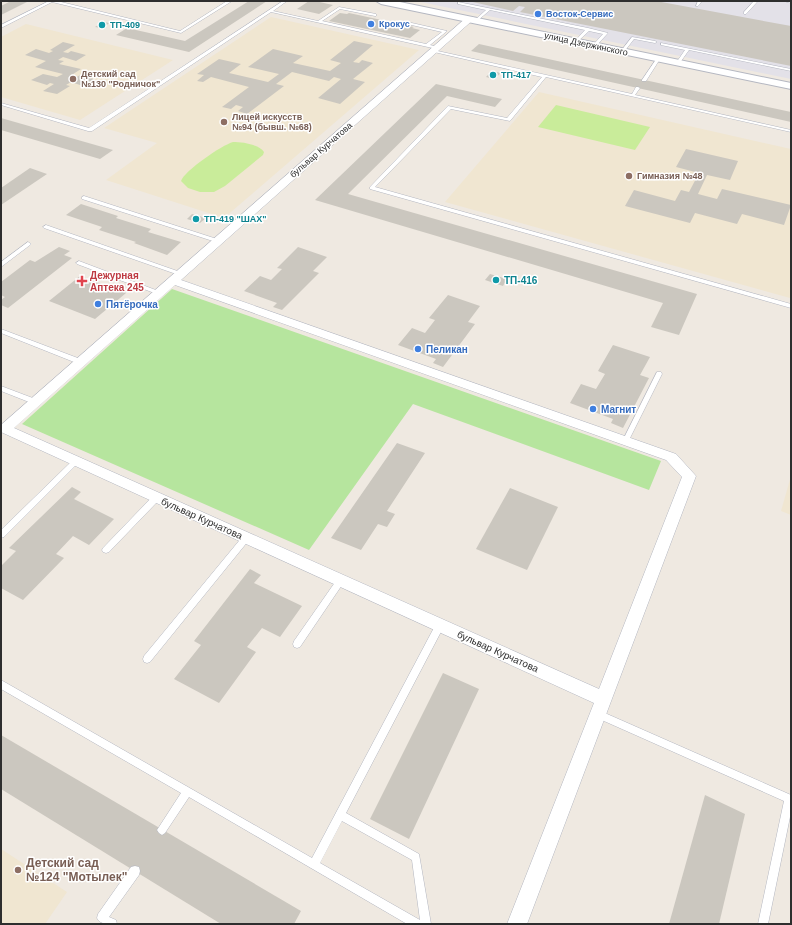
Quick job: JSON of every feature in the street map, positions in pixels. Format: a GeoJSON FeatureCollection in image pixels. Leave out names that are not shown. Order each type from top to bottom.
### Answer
{"type":"FeatureCollection","features":[{"type":"Feature","properties":{"kind":"main road","name":"улица Дзержинского"},"geometry":{"type":"LineString","coordinates":[[383,1],[791,86]]}},
{"type":"Feature","properties":{"kind":"street","name":"бульвар Курчатова"},"geometry":{"type":"LineString","coordinates":[[473,20],[433,48],[177,278],[36,402],[3,429],[604,699]]}},
{"type":"Feature","properties":{"kind":"street"},"geometry":{"type":"LineString","coordinates":[[177,278],[671,457],[689,476],[517,924]]}},
{"type":"Feature","properties":{"kind":"lane"},"geometry":{"type":"LineString","coordinates":[[1,27],[52,1],[181,32],[229,1]]}},
{"type":"Feature","properties":{"kind":"lane"},"geometry":{"type":"LineString","coordinates":[[1,104],[90,130],[285,1]]}},
{"type":"Feature","properties":{"kind":"lane"},"geometry":{"type":"LineString","coordinates":[[745,13],[756,1]]}},
{"type":"Feature","properties":{"kind":"lane"},"geometry":{"type":"LineString","coordinates":[[459,3],[606,33],[595,45]]}},
{"type":"Feature","properties":{"kind":"lane"},"geometry":{"type":"LineString","coordinates":[[319,22],[338,8],[375,15]]}},
{"type":"Feature","properties":{"kind":"lane"},"geometry":{"type":"LineString","coordinates":[[473,20],[489,9]]}},
{"type":"Feature","properties":{"kind":"lane"},"geometry":{"type":"LineString","coordinates":[[270,11],[433,48],[546,76],[791,131]]}},
{"type":"Feature","properties":{"kind":"lane"},"geometry":{"type":"LineString","coordinates":[[404,22],[445,31],[433,48]]}},
{"type":"Feature","properties":{"kind":"lane"},"geometry":{"type":"LineString","coordinates":[[576,42],[588,29]]}},
{"type":"Feature","properties":{"kind":"lane"},"geometry":{"type":"LineString","coordinates":[[623,51],[634,38],[656,42]]}},
{"type":"Feature","properties":{"kind":"lane"},"geometry":{"type":"LineString","coordinates":[[662,44],[791,70]]}},
{"type":"Feature","properties":{"kind":"lane"},"geometry":{"type":"LineString","coordinates":[[678,63],[688,49]]}},
{"type":"Feature","properties":{"kind":"lane"},"geometry":{"type":"LineString","coordinates":[[644,80],[658,59]]}},
{"type":"Feature","properties":{"kind":"lane"},"geometry":{"type":"LineString","coordinates":[[546,76],[508,120],[450,107],[372,188],[791,306]]}},
{"type":"Feature","properties":{"kind":"lane"},"geometry":{"type":"LineString","coordinates":[[633,95],[638,88]]}},
{"type":"Feature","properties":{"kind":"lane"},"geometry":{"type":"LineString","coordinates":[[84,198],[218,241]]}},
{"type":"Feature","properties":{"kind":"lane"},"geometry":{"type":"LineString","coordinates":[[46,227],[177,278]]}},
{"type":"Feature","properties":{"kind":"lane"},"geometry":{"type":"LineString","coordinates":[[1,265],[28,244]]}},
{"type":"Feature","properties":{"kind":"lane"},"geometry":{"type":"LineString","coordinates":[[79,263],[159,293]]}},
{"type":"Feature","properties":{"kind":"lane"},"geometry":{"type":"LineString","coordinates":[[1,331],[81,362]]}},
{"type":"Feature","properties":{"kind":"lane"},"geometry":{"type":"LineString","coordinates":[[626,440],[659,374]]}},
{"type":"Feature","properties":{"kind":"lane"},"geometry":{"type":"LineString","coordinates":[[1,388],[36,402]]}},
{"type":"Feature","properties":{"kind":"lane"},"geometry":{"type":"LineString","coordinates":[[1,535],[76,461]]}},
{"type":"Feature","properties":{"kind":"lane"},"geometry":{"type":"LineString","coordinates":[[106,550],[157,497]]}},
{"type":"Feature","properties":{"kind":"lane"},"geometry":{"type":"LineString","coordinates":[[148,659],[246,538]]}},
{"type":"Feature","properties":{"kind":"lane"},"geometry":{"type":"LineString","coordinates":[[297,644],[341,580]]}},
{"type":"Feature","properties":{"kind":"lane"},"geometry":{"type":"LineString","coordinates":[[314,864],[440,625]]}},
{"type":"Feature","properties":{"kind":"lane"},"geometry":{"type":"LineString","coordinates":[[1,684],[416,924]]}},
{"type":"Feature","properties":{"kind":"lane"},"geometry":{"type":"LineString","coordinates":[[598,714],[789,799],[764,924]]}},
{"type":"Feature","properties":{"kind":"lane"},"geometry":{"type":"LineString","coordinates":[[162,830],[188,792]]}},
{"type":"Feature","properties":{"kind":"lane"},"geometry":{"type":"LineString","coordinates":[[340,815],[416,857],[426,924]]}},
{"type":"Feature","properties":{"kind":"lane"},"geometry":{"type":"LineString","coordinates":[[112,924],[102,918],[134,871]]}},
{"type":"Feature","properties":{"kind":"shaded area"},"geometry":{"type":"Polygon","coordinates":[[[416,1],[791,1],[791,79],[416,1]]]}},
{"type":"Feature","properties":{"kind":"shaded area","name":"Лицей искусств №94 (бывш. №68)"},"geometry":{"type":"Polygon","coordinates":[[[271,17],[419,50],[224,218],[106,180],[157,143],[104,128],[271,17]]]}},
{"type":"Feature","properties":{"kind":"shaded area","name":"Детский сад №130 \"Родничок\""},"geometry":{"type":"Polygon","coordinates":[[[26,24],[173,60],[80,120],[1,97],[1,37],[26,24]]]}},
{"type":"Feature","properties":{"kind":"shaded area","name":"Гимназия №48"},"geometry":{"type":"Polygon","coordinates":[[[539,92],[791,149],[790,298],[445,202],[539,92]]]}},
{"type":"Feature","properties":{"kind":"shaded area"},"geometry":{"type":"Polygon","coordinates":[[[791,476],[791,515],[781,511],[791,476]]]}},
{"type":"Feature","properties":{"kind":"shaded area","name":"Детский сад №124 \"Мотылек\""},"geometry":{"type":"Polygon","coordinates":[[[1,849],[67,892],[45,924],[1,924],[1,849]]]}},
{"type":"Feature","properties":{"kind":"green space"},"geometry":{"type":"Polygon","coordinates":[[[556,105],[650,127],[635,150],[538,127],[556,105]]]}},
{"type":"Feature","properties":{"kind":"green space"},"geometry":{"type":"Polygon","coordinates":[[[233,142],[254,145],[264,152],[263,155],[225,186],[214,192],[200,192],[188,188],[181,181],[189,171],[204,159],[233,142]]]}},
{"type":"Feature","properties":{"kind":"green space"},"geometry":{"type":"Polygon","coordinates":[[[172,289],[661,461],[649,490],[413,404],[309,550],[22,424],[172,289]]]}},
{"type":"Feature","properties":{"kind":"building"},"geometry":{"type":"Polygon","coordinates":[[[11,1],[29,1],[1,15],[1,6],[11,1]]]}},
{"type":"Feature","properties":{"kind":"building"},"geometry":{"type":"Polygon","coordinates":[[[249,1],[267,1],[189,52],[116,35],[127,28],[185,41],[249,1]]]}},
{"type":"Feature","properties":{"kind":"building"},"geometry":{"type":"Polygon","coordinates":[[[309,1],[333,5],[319,14],[297,9],[309,1]]]}},
{"type":"Feature","properties":{"kind":"building"},"geometry":{"type":"Polygon","coordinates":[[[468,1],[656,1],[791,26],[791,66],[520,12],[525,7],[519,6],[513,11],[468,1]]]}},
{"type":"Feature","properties":{"kind":"building","name":"Крокус"},"geometry":{"type":"Polygon","coordinates":[[[340,13],[349,13],[414,27],[412,28],[420,30],[410,38],[329,21],[340,13]]]}},
{"type":"Feature","properties":{"kind":"building","name":"ТП-409"},"geometry":{"type":"Polygon","coordinates":[[[103,22],[110,23],[101,28],[95,27],[103,22]]]}},
{"type":"Feature","properties":{"kind":"building"},"geometry":{"type":"Polygon","coordinates":[[[354,41],[373,45],[353,62],[359,63],[362,60],[373,63],[353,79],[365,82],[340,104],[318,98],[341,79],[334,77],[329,81],[292,72],[276,84],[284,86],[247,114],[238,111],[243,107],[236,105],[231,109],[222,107],[249,87],[211,77],[203,82],[197,81],[204,75],[197,74],[219,59],[241,64],[229,73],[268,82],[279,74],[248,67],[273,49],[303,56],[293,63],[330,71],[341,63],[330,60],[354,41]]]}},
{"type":"Feature","properties":{"kind":"building"},"geometry":{"type":"Polygon","coordinates":[[[63,42],[75,45],[63,52],[68,53],[71,51],[86,55],[76,61],[63,57],[58,60],[64,61],[59,64],[81,69],[70,76],[77,77],[80,75],[94,79],[83,86],[71,82],[66,85],[70,86],[57,94],[43,91],[54,84],[50,83],[47,85],[31,80],[43,74],[57,77],[63,74],[35,67],[46,61],[25,55],[36,49],[49,53],[53,51],[50,50],[63,42]]]}},
{"type":"Feature","properties":{"kind":"building"},"geometry":{"type":"Polygon","coordinates":[[[479,44],[791,112],[791,122],[471,51],[479,44]]]}},
{"type":"Feature","properties":{"kind":"building","name":"ТП-417"},"geometry":{"type":"Polygon","coordinates":[[[492,71],[501,73],[494,79],[486,77],[492,71]]]}},
{"type":"Feature","properties":{"kind":"building"},"geometry":{"type":"Polygon","coordinates":[[[436,84],[502,99],[495,107],[447,96],[348,194],[697,294],[679,335],[651,327],[663,303],[315,200],[436,84]]]}},
{"type":"Feature","properties":{"kind":"building"},"geometry":{"type":"Polygon","coordinates":[[[1,118],[113,150],[100,159],[1,130],[1,118]]]}},
{"type":"Feature","properties":{"kind":"building"},"geometry":{"type":"Polygon","coordinates":[[[686,149],[738,161],[730,180],[707,175],[698,194],[717,199],[722,189],[791,205],[784,225],[742,214],[737,224],[695,213],[690,223],[625,206],[634,190],[675,201],[681,190],[689,192],[699,173],[676,167],[686,149]]]}},
{"type":"Feature","properties":{"kind":"building"},"geometry":{"type":"Polygon","coordinates":[[[30,168],[47,174],[1,205],[1,188],[30,168]]]}},
{"type":"Feature","properties":{"kind":"building"},"geometry":{"type":"Polygon","coordinates":[[[81,204],[118,216],[116,218],[151,229],[148,232],[181,242],[167,255],[134,243],[136,242],[99,230],[102,227],[66,215],[81,204]]]}},
{"type":"Feature","properties":{"kind":"building","name":"ТП-419 \"ШАХ\""},"geometry":{"type":"Polygon","coordinates":[[[192,214],[206,218],[200,223],[187,219],[192,214]]]}},
{"type":"Feature","properties":{"kind":"building"},"geometry":{"type":"Polygon","coordinates":[[[59,247],[70,251],[64,255],[72,258],[8,308],[1,305],[1,300],[5,297],[1,295],[1,282],[30,260],[35,262],[59,247]]]}},
{"type":"Feature","properties":{"kind":"building"},"geometry":{"type":"Polygon","coordinates":[[[298,247],[327,257],[313,271],[319,273],[282,310],[273,307],[277,303],[244,291],[260,276],[271,280],[282,269],[277,268],[298,247]]]}},
{"type":"Feature","properties":{"kind":"building","name":"ТП-416"},"geometry":{"type":"Polygon","coordinates":[[[490,274],[507,279],[503,286],[485,280],[490,274]]]}},
{"type":"Feature","properties":{"kind":"building"},"geometry":{"type":"Polygon","coordinates":[[[80,276],[126,293],[95,319],[49,301],[80,276]]]}},
{"type":"Feature","properties":{"kind":"building"},"geometry":{"type":"Polygon","coordinates":[[[448,295],[480,306],[468,322],[475,324],[443,367],[433,363],[436,359],[398,345],[412,328],[425,333],[435,320],[429,318],[448,295]]]}},
{"type":"Feature","properties":{"kind":"building"},"geometry":{"type":"Polygon","coordinates":[[[613,345],[650,357],[640,375],[649,378],[623,428],[611,423],[613,419],[570,403],[581,384],[596,389],[605,374],[598,371],[613,345]]]}},
{"type":"Feature","properties":{"kind":"building"},"geometry":{"type":"Polygon","coordinates":[[[397,443],[425,453],[387,511],[395,514],[387,527],[378,524],[361,550],[331,538],[397,443]]]}},
{"type":"Feature","properties":{"kind":"building"},"geometry":{"type":"Polygon","coordinates":[[[72,487],[81,492],[74,499],[114,519],[89,545],[73,536],[56,554],[64,558],[23,600],[1,588],[1,566],[16,551],[9,548],[72,487]]]}},
{"type":"Feature","properties":{"kind":"building"},"geometry":{"type":"Polygon","coordinates":[[[510,488],[558,507],[527,570],[476,549],[510,488]]]}},
{"type":"Feature","properties":{"kind":"building"},"geometry":{"type":"Polygon","coordinates":[[[250,569],[261,575],[254,583],[302,606],[280,637],[262,628],[247,647],[256,652],[219,703],[174,679],[201,645],[194,641],[250,569]]]}},
{"type":"Feature","properties":{"kind":"building"},"geometry":{"type":"Polygon","coordinates":[[[443,673],[479,689],[409,839],[370,819],[443,673]]]}},
{"type":"Feature","properties":{"kind":"building"},"geometry":{"type":"Polygon","coordinates":[[[1,735],[301,911],[294,924],[221,924],[1,789],[1,735]]]}},
{"type":"Feature","properties":{"kind":"building"},"geometry":{"type":"Polygon","coordinates":[[[705,795],[745,814],[719,924],[669,924],[705,795]]]}},
{"type":"Feature","properties":{"kind":"place","name":"Восток-Сервис"},"geometry":{"type":"Point","coordinates":[538,14]}},
{"type":"Feature","properties":{"kind":"place","name":"Крокус"},"geometry":{"type":"Point","coordinates":[371,24]}},
{"type":"Feature","properties":{"kind":"place","name":"ТП-409"},"geometry":{"type":"Point","coordinates":[102,25]}},
{"type":"Feature","properties":{"kind":"place","name":"ТП-417"},"geometry":{"type":"Point","coordinates":[493,75]}},
{"type":"Feature","properties":{"kind":"place","name":"Детский сад №130 \"Родничок\""},"geometry":{"type":"Point","coordinates":[73,79]}},
{"type":"Feature","properties":{"kind":"place","name":"Лицей искусств №94 (бывш. №68)"},"geometry":{"type":"Point","coordinates":[224,122]}},
{"type":"Feature","properties":{"kind":"place","name":"Гимназия №48"},"geometry":{"type":"Point","coordinates":[629,176]}},
{"type":"Feature","properties":{"kind":"place","name":"ТП-419 \"ШАХ\""},"geometry":{"type":"Point","coordinates":[196,219]}},
{"type":"Feature","properties":{"kind":"place","name":"ТП-416"},"geometry":{"type":"Point","coordinates":[496,280]}},
{"type":"Feature","properties":{"kind":"place","name":"Дежурная Аптека 245"},"geometry":{"type":"Point","coordinates":[82,281]}},
{"type":"Feature","properties":{"kind":"place","name":"Пятёрочка"},"geometry":{"type":"Point","coordinates":[98,304]}},
{"type":"Feature","properties":{"kind":"place","name":"Пеликан"},"geometry":{"type":"Point","coordinates":[418,349]}},
{"type":"Feature","properties":{"kind":"place","name":"Магнит"},"geometry":{"type":"Point","coordinates":[593,409]}},
{"type":"Feature","properties":{"kind":"place","name":"Детский сад №124 \"Мотылек\""},"geometry":{"type":"Point","coordinates":[18,870]}}]}
